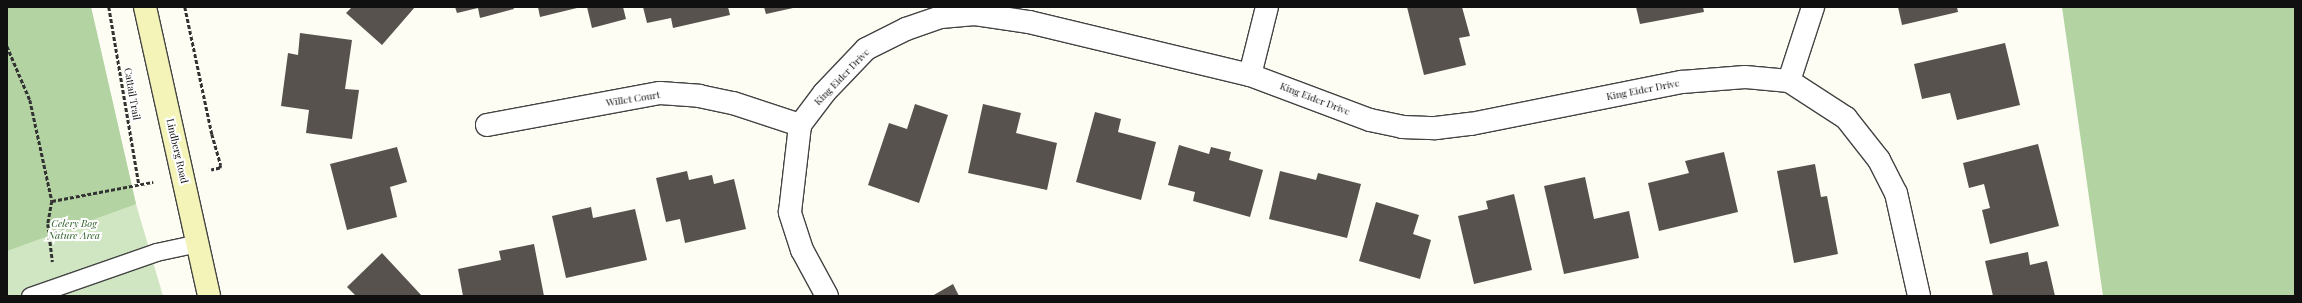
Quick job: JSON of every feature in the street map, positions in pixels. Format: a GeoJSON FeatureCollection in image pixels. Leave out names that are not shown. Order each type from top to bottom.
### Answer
{"type":"FeatureCollection","features":[{"type":"Feature","properties":{"kind":"main road","name":"Lindberg Road"},"geometry":{"type":"LineString","coordinates":[[145,7],[210,296]]}},
{"type":"Feature","properties":{"kind":"street"},"geometry":{"type":"LineString","coordinates":[[1250,74],[1267,7]]}},
{"type":"Feature","properties":{"kind":"street"},"geometry":{"type":"LineString","coordinates":[[1790,81],[1813,7]]}},
{"type":"Feature","properties":{"kind":"street","name":"King Eider Drive"},"geometry":{"type":"LineString","coordinates":[[800,125],[824,93],[866,49],[906,28],[940,17],[975,14],[1029,22],[1250,74],[1370,120],[1402,127],[1436,128],[1682,82],[1744,77],[1790,81],[1846,118],[1879,160],[1896,193],[1919,296]]}},
{"type":"Feature","properties":{"kind":"street","name":"Willet Court"},"geometry":{"type":"LineString","coordinates":[[487,125],[660,93],[699,96],[733,103],[800,125]]}},
{"type":"Feature","properties":{"kind":"street"},"geometry":{"type":"LineString","coordinates":[[800,125],[790,212],[802,250],[827,296]]}},
{"type":"Feature","properties":{"kind":"lane"},"geometry":{"type":"LineString","coordinates":[[30,296],[57,285],[156,252],[198,243]]}},
{"type":"Feature","properties":{"kind":"path","name":"Cattail Trail"},"geometry":{"type":"LineString","coordinates":[[109,7],[140,184]]}},
{"type":"Feature","properties":{"kind":"path"},"geometry":{"type":"LineString","coordinates":[[185,7],[212,134],[222,164],[220,168],[211,170]]}},
{"type":"Feature","properties":{"kind":"path"},"geometry":{"type":"LineString","coordinates":[[7,46],[30,100],[52,200],[48,224],[49,244],[57,285]]}},
{"type":"Feature","properties":{"kind":"path"},"geometry":{"type":"LineString","coordinates":[[52,200],[153,182]]}},
{"type":"Feature","properties":{"kind":"green space","name":"Celery Bog Nature Area"},"geometry":{"type":"Polygon","coordinates":[[[7,7],[91,7],[136,204],[163,296],[7,296],[7,7]]]}},
{"type":"Feature","properties":{"kind":"green space","name":"Celery Bog Nature Area"},"geometry":{"type":"Polygon","coordinates":[[[7,7],[91,7],[136,204],[7,251],[7,7]]]}},
{"type":"Feature","properties":{"kind":"green space"},"geometry":{"type":"Polygon","coordinates":[[[2062,7],[2295,7],[2295,296],[2103,296],[2062,7]]]}},
{"type":"Feature","properties":{"kind":"building"},"geometry":{"type":"Polygon","coordinates":[[[352,7],[415,7],[382,45],[346,13],[352,7]]]}},
{"type":"Feature","properties":{"kind":"building"},"geometry":{"type":"Polygon","coordinates":[[[455,7],[513,7],[514,9],[480,18],[478,8],[457,13],[455,7]]]}},
{"type":"Feature","properties":{"kind":"building"},"geometry":{"type":"Polygon","coordinates":[[[538,7],[577,7],[577,8],[540,17],[538,7]]]}},
{"type":"Feature","properties":{"kind":"building"},"geometry":{"type":"Polygon","coordinates":[[[587,7],[623,7],[626,19],[592,28],[587,7]]]}},
{"type":"Feature","properties":{"kind":"building"},"geometry":{"type":"Polygon","coordinates":[[[643,7],[728,7],[730,15],[673,28],[671,18],[647,23],[643,7]]]}},
{"type":"Feature","properties":{"kind":"building"},"geometry":{"type":"Polygon","coordinates":[[[764,7],[793,7],[793,8],[766,14],[764,7]]]}},
{"type":"Feature","properties":{"kind":"building"},"geometry":{"type":"Polygon","coordinates":[[[1407,7],[1462,7],[1470,36],[1459,38],[1466,65],[1424,75],[1407,7]]]}},
{"type":"Feature","properties":{"kind":"building"},"geometry":{"type":"Polygon","coordinates":[[[1636,7],[1703,7],[1704,12],[1640,24],[1636,7]]]}},
{"type":"Feature","properties":{"kind":"building"},"geometry":{"type":"Polygon","coordinates":[[[1898,7],[1957,7],[1958,12],[1902,25],[1898,7]]]}},
{"type":"Feature","properties":{"kind":"building"},"geometry":{"type":"Polygon","coordinates":[[[300,33],[352,40],[345,89],[359,90],[352,139],[306,133],[309,110],[281,106],[288,53],[298,55],[300,33]]]}},
{"type":"Feature","properties":{"kind":"building"},"geometry":{"type":"Polygon","coordinates":[[[2005,43],[2020,105],[1957,120],[1950,93],[1922,99],[1914,64],[2005,43]]]}},
{"type":"Feature","properties":{"kind":"building"},"geometry":{"type":"Polygon","coordinates":[[[915,104],[948,115],[919,203],[868,185],[889,123],[907,129],[915,104]]]}},
{"type":"Feature","properties":{"kind":"building"},"geometry":{"type":"Polygon","coordinates":[[[983,104],[1021,113],[1016,133],[1057,143],[1047,190],[968,173],[983,104]]]}},
{"type":"Feature","properties":{"kind":"building"},"geometry":{"type":"Polygon","coordinates":[[[1095,112],[1121,119],[1118,132],[1156,142],[1141,200],[1076,182],[1095,112]]]}},
{"type":"Feature","properties":{"kind":"building"},"geometry":{"type":"Polygon","coordinates":[[[2038,144],[2059,226],[1990,244],[1982,210],[1990,208],[1984,184],[1969,188],[1963,163],[2038,144]]]}},
{"type":"Feature","properties":{"kind":"building"},"geometry":{"type":"Polygon","coordinates":[[[1179,145],[1209,154],[1211,147],[1231,152],[1229,160],[1263,170],[1250,217],[1193,201],[1195,192],[1168,185],[1179,145]]]}},
{"type":"Feature","properties":{"kind":"building"},"geometry":{"type":"Polygon","coordinates":[[[397,147],[407,182],[390,187],[397,217],[347,230],[330,164],[397,147]]]}},
{"type":"Feature","properties":{"kind":"building"},"geometry":{"type":"Polygon","coordinates":[[[1724,152],[1738,212],[1659,231],[1648,183],[1689,173],[1685,161],[1724,152]]]}},
{"type":"Feature","properties":{"kind":"building"},"geometry":{"type":"Polygon","coordinates":[[[1815,164],[1821,197],[1827,196],[1838,254],[1794,263],[1777,171],[1815,164]]]}},
{"type":"Feature","properties":{"kind":"building"},"geometry":{"type":"Polygon","coordinates":[[[687,171],[689,180],[712,175],[714,184],[734,179],[746,229],[685,243],[680,219],[666,222],[656,178],[687,171]]]}},
{"type":"Feature","properties":{"kind":"building"},"geometry":{"type":"Polygon","coordinates":[[[1280,171],[1316,180],[1318,173],[1361,184],[1347,238],[1269,219],[1280,171]]]}},
{"type":"Feature","properties":{"kind":"building"},"geometry":{"type":"Polygon","coordinates":[[[1585,177],[1594,219],[1629,211],[1639,258],[1564,274],[1544,186],[1585,177]]]}},
{"type":"Feature","properties":{"kind":"building"},"geometry":{"type":"Polygon","coordinates":[[[1514,194],[1532,270],[1474,284],[1458,216],[1488,209],[1486,201],[1514,194]]]}},
{"type":"Feature","properties":{"kind":"building"},"geometry":{"type":"Polygon","coordinates":[[[1376,202],[1419,215],[1413,234],[1431,240],[1420,279],[1359,261],[1376,202]]]}},
{"type":"Feature","properties":{"kind":"building"},"geometry":{"type":"Polygon","coordinates":[[[591,207],[593,218],[635,209],[647,260],[566,278],[552,216],[591,207]]]}},
{"type":"Feature","properties":{"kind":"building"},"geometry":{"type":"Polygon","coordinates":[[[534,244],[544,296],[463,296],[458,269],[501,260],[499,251],[534,244]]]}},
{"type":"Feature","properties":{"kind":"building"},"geometry":{"type":"Polygon","coordinates":[[[2028,252],[2030,265],[2047,261],[2055,296],[1993,296],[1985,261],[2028,252]]]}},
{"type":"Feature","properties":{"kind":"building"},"geometry":{"type":"Polygon","coordinates":[[[382,253],[422,296],[356,296],[347,287],[382,253]]]}},
{"type":"Feature","properties":{"kind":"building"},"geometry":{"type":"Polygon","coordinates":[[[953,284],[959,296],[932,296],[953,284]]]}}]}
